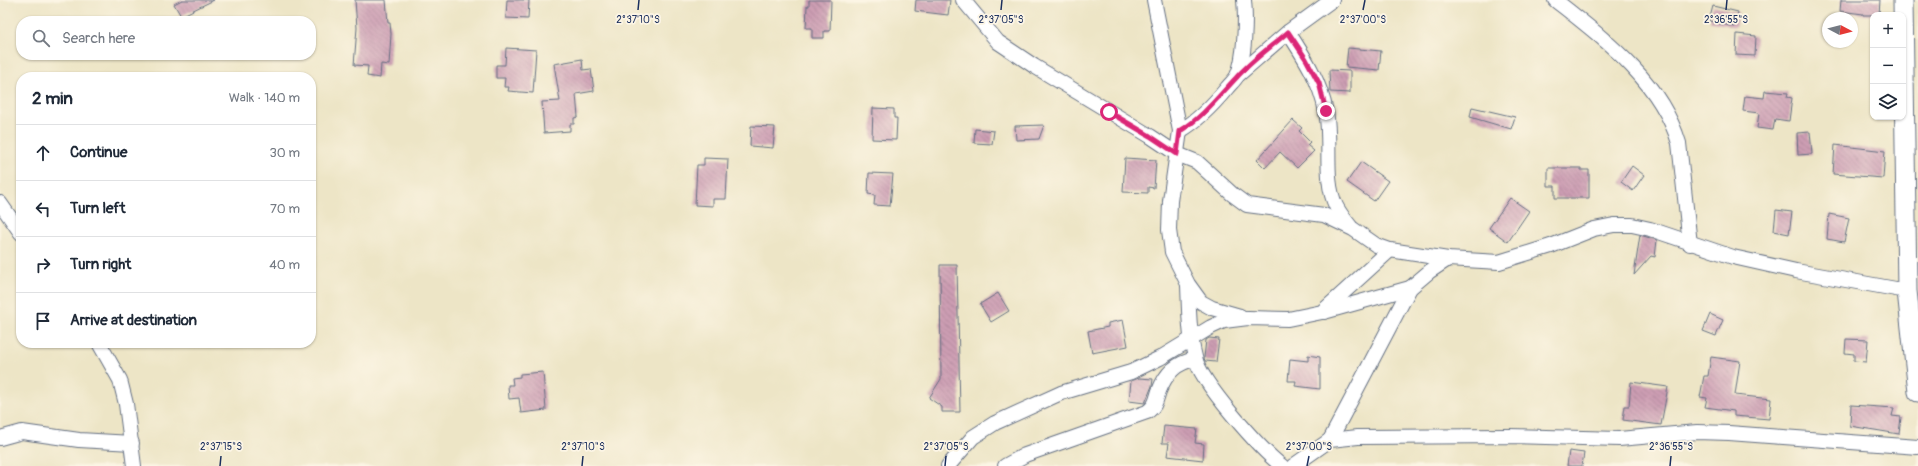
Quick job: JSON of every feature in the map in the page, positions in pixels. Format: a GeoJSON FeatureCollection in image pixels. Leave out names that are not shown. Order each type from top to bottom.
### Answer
{"type":"FeatureCollection","features":[{"type":"Feature","properties":{"kind":"main road"},"geometry":{"type":"LineString","coordinates":[[1903,0],[1912,301],[1918,392]]}},
{"type":"Feature","properties":{"kind":"street"},"geometry":{"type":"LineString","coordinates":[[964,0],[998,42],[1034,66],[1177,154],[1197,162],[1232,194],[1247,204],[1324,215],[1353,229],[1376,245],[1390,250],[1448,259],[1499,262],[1551,246],[1594,230],[1614,225],[1632,225],[1650,229],[1690,244],[1733,257],[1811,274],[1912,301]]}},
{"type":"Feature","properties":{"kind":"street"},"geometry":{"type":"LineString","coordinates":[[1154,0],[1180,131],[1170,201],[1169,230],[1172,252],[1188,284],[1201,302],[1224,312],[1248,318]]}},
{"type":"Feature","properties":{"kind":"street"},"geometry":{"type":"LineString","coordinates":[[1237,76],[1244,46],[1246,16],[1244,0]]}},
{"type":"Feature","properties":{"kind":"street"},"geometry":{"type":"LineString","coordinates":[[1180,131],[1194,123],[1237,76],[1288,32],[1332,0]]}},
{"type":"Feature","properties":{"kind":"street"},"geometry":{"type":"LineString","coordinates":[[1555,0],[1627,60],[1640,75],[1667,113],[1679,143],[1690,244]]}},
{"type":"Feature","properties":{"kind":"street"},"geometry":{"type":"LineString","coordinates":[[1288,32],[1306,59],[1319,83],[1329,131],[1330,184],[1335,205],[1353,229]]}},
{"type":"Feature","properties":{"kind":"street"},"geometry":{"type":"LineString","coordinates":[[0,204],[16,226]]}},
{"type":"Feature","properties":{"kind":"street"},"geometry":{"type":"LineString","coordinates":[[1322,312],[1390,250]]}},
{"type":"Feature","properties":{"kind":"street"},"geometry":{"type":"LineString","coordinates":[[1293,466],[1330,440],[1410,288],[1430,271],[1448,259]]}},
{"type":"Feature","properties":{"kind":"street"},"geometry":{"type":"LineString","coordinates":[[1188,284],[1192,340],[1195,359],[1206,381],[1248,433],[1278,465]]}},
{"type":"Feature","properties":{"kind":"street"},"geometry":{"type":"LineString","coordinates":[[948,466],[973,437],[994,423],[1061,393],[1131,372],[1160,358],[1192,340],[1211,327],[1224,321],[1248,318],[1288,319],[1322,312],[1410,288]]}},
{"type":"Feature","properties":{"kind":"street"},"geometry":{"type":"LineString","coordinates":[[102,348],[120,380],[126,404],[134,466]]}},
{"type":"Feature","properties":{"kind":"street"},"geometry":{"type":"LineString","coordinates":[[1005,466],[1025,455],[1147,412],[1153,408],[1156,403],[1159,392],[1169,372],[1175,366],[1184,361],[1195,359]]}},
{"type":"Feature","properties":{"kind":"street"},"geometry":{"type":"LineString","coordinates":[[0,438],[22,432],[79,440],[132,443]]}},
{"type":"Feature","properties":{"kind":"street"},"geometry":{"type":"LineString","coordinates":[[1330,440],[1358,437],[1509,436],[1619,439],[1697,432],[1918,447]]}},
{"type":"Feature","properties":{"kind":"building"},"geometry":{"type":"Polygon","coordinates":[[[182,0],[214,0],[181,16],[174,4],[182,0]]]}},
{"type":"Feature","properties":{"kind":"building"},"geometry":{"type":"Polygon","coordinates":[[[355,0],[386,0],[388,23],[390,23],[391,34],[389,65],[381,64],[380,78],[367,76],[368,66],[354,65],[357,28],[355,0]]]}},
{"type":"Feature","properties":{"kind":"building"},"geometry":{"type":"Polygon","coordinates":[[[507,0],[529,0],[528,19],[506,18],[507,0]]]}},
{"type":"Feature","properties":{"kind":"building"},"geometry":{"type":"Polygon","coordinates":[[[809,0],[831,0],[830,31],[824,31],[824,38],[812,38],[812,28],[806,28],[807,6],[809,6],[809,0]]]}},
{"type":"Feature","properties":{"kind":"building"},"geometry":{"type":"Polygon","coordinates":[[[916,0],[950,0],[948,15],[915,11],[916,0]]]}},
{"type":"Feature","properties":{"kind":"building"},"geometry":{"type":"Polygon","coordinates":[[[1841,0],[1880,0],[1879,12],[1870,12],[1870,15],[1863,15],[1858,12],[1840,11],[1841,0]]]}},
{"type":"Feature","properties":{"kind":"building"},"geometry":{"type":"Polygon","coordinates":[[[1713,6],[1738,12],[1735,27],[1709,21],[1713,6]]]}},
{"type":"Feature","properties":{"kind":"building"},"geometry":{"type":"Polygon","coordinates":[[[1737,34],[1756,36],[1755,56],[1736,55],[1737,34]]]}},
{"type":"Feature","properties":{"kind":"building"},"geometry":{"type":"Polygon","coordinates":[[[506,48],[536,50],[533,93],[508,91],[509,87],[504,87],[505,78],[496,78],[496,65],[505,65],[506,48]]]}},
{"type":"Feature","properties":{"kind":"building"},"geometry":{"type":"Polygon","coordinates":[[[1348,48],[1381,51],[1379,70],[1346,67],[1348,48]]]}},
{"type":"Feature","properties":{"kind":"building"},"geometry":{"type":"Polygon","coordinates":[[[582,59],[583,70],[591,69],[594,91],[576,94],[578,117],[574,118],[574,124],[570,124],[570,131],[544,133],[542,102],[560,101],[554,64],[582,59]]]}},
{"type":"Feature","properties":{"kind":"building"},"geometry":{"type":"Polygon","coordinates":[[[1329,70],[1350,71],[1350,93],[1330,92],[1329,70]]]}},
{"type":"Feature","properties":{"kind":"building"},"geometry":{"type":"Polygon","coordinates":[[[1765,91],[1788,93],[1787,97],[1792,98],[1789,121],[1775,119],[1773,130],[1757,128],[1759,113],[1743,111],[1745,96],[1764,98],[1765,91]]]}},
{"type":"Feature","properties":{"kind":"building"},"geometry":{"type":"Polygon","coordinates":[[[1472,107],[1515,117],[1511,129],[1470,117],[1472,107]]]}},
{"type":"Feature","properties":{"kind":"building"},"geometry":{"type":"Polygon","coordinates":[[[873,108],[894,109],[894,118],[897,118],[896,140],[872,139],[873,108]]]}},
{"type":"Feature","properties":{"kind":"building"},"geometry":{"type":"Polygon","coordinates":[[[1293,120],[1302,128],[1299,131],[1310,142],[1307,145],[1314,151],[1297,168],[1280,152],[1265,168],[1257,160],[1293,120]]]}},
{"type":"Feature","properties":{"kind":"building"},"geometry":{"type":"Polygon","coordinates":[[[1044,125],[1039,139],[1016,140],[1015,126],[1044,125]]]}},
{"type":"Feature","properties":{"kind":"building"},"geometry":{"type":"Polygon","coordinates":[[[751,126],[775,127],[773,148],[750,146],[751,126]]]}},
{"type":"Feature","properties":{"kind":"building"},"geometry":{"type":"Polygon","coordinates":[[[975,129],[994,131],[992,144],[974,143],[975,129]]]}},
{"type":"Feature","properties":{"kind":"building"},"geometry":{"type":"Polygon","coordinates":[[[1810,132],[1812,154],[1798,155],[1797,133],[1810,132]]]}},
{"type":"Feature","properties":{"kind":"building"},"geometry":{"type":"Polygon","coordinates":[[[1835,145],[1885,151],[1883,178],[1833,174],[1835,145]]]}},
{"type":"Feature","properties":{"kind":"building"},"geometry":{"type":"Polygon","coordinates":[[[704,158],[728,159],[726,199],[713,199],[713,206],[695,205],[697,165],[704,165],[704,158]]]}},
{"type":"Feature","properties":{"kind":"building"},"geometry":{"type":"Polygon","coordinates":[[[1125,158],[1156,160],[1154,188],[1148,187],[1148,193],[1123,192],[1125,158]]]}},
{"type":"Feature","properties":{"kind":"building"},"geometry":{"type":"Polygon","coordinates":[[[1361,162],[1388,181],[1374,201],[1347,182],[1361,162]]]}},
{"type":"Feature","properties":{"kind":"building"},"geometry":{"type":"Polygon","coordinates":[[[1632,166],[1644,175],[1633,191],[1621,182],[1632,166]]]}},
{"type":"Feature","properties":{"kind":"building"},"geometry":{"type":"Polygon","coordinates":[[[1548,168],[1581,168],[1581,170],[1589,170],[1589,198],[1555,198],[1555,186],[1548,186],[1548,168]]]}},
{"type":"Feature","properties":{"kind":"building"},"geometry":{"type":"Polygon","coordinates":[[[869,173],[893,174],[890,206],[874,205],[875,195],[868,194],[869,173]]]}},
{"type":"Feature","properties":{"kind":"building"},"geometry":{"type":"Polygon","coordinates":[[[1510,198],[1529,211],[1508,242],[1489,228],[1510,198]]]}},
{"type":"Feature","properties":{"kind":"building"},"geometry":{"type":"Polygon","coordinates":[[[1776,210],[1792,212],[1789,234],[1774,231],[1776,210]]]}},
{"type":"Feature","properties":{"kind":"building"},"geometry":{"type":"Polygon","coordinates":[[[1829,214],[1849,218],[1844,242],[1827,239],[1829,214]]]}},
{"type":"Feature","properties":{"kind":"building"},"geometry":{"type":"Polygon","coordinates":[[[1640,235],[1657,240],[1655,257],[1651,256],[1634,275],[1640,235]]]}},
{"type":"Feature","properties":{"kind":"building"},"geometry":{"type":"Polygon","coordinates":[[[940,265],[957,265],[960,412],[942,412],[942,407],[929,398],[941,379],[940,265]]]}},
{"type":"Feature","properties":{"kind":"building"},"geometry":{"type":"Polygon","coordinates":[[[998,293],[1009,311],[991,322],[980,304],[998,293]]]}},
{"type":"Feature","properties":{"kind":"building"},"geometry":{"type":"Polygon","coordinates":[[[1710,314],[1723,320],[1716,336],[1703,331],[1710,314]]]}},
{"type":"Feature","properties":{"kind":"building"},"geometry":{"type":"Polygon","coordinates":[[[1123,320],[1128,346],[1092,353],[1088,331],[1108,327],[1108,323],[1123,320]]]}},
{"type":"Feature","properties":{"kind":"building"},"geometry":{"type":"Polygon","coordinates":[[[1209,338],[1219,339],[1216,362],[1205,361],[1204,358],[1206,340],[1209,338]]]}},
{"type":"Feature","properties":{"kind":"building"},"geometry":{"type":"Polygon","coordinates":[[[1846,339],[1868,340],[1866,362],[1854,361],[1854,354],[1845,353],[1846,339]]]}},
{"type":"Feature","properties":{"kind":"building"},"geometry":{"type":"Polygon","coordinates":[[[1308,355],[1320,357],[1320,389],[1295,386],[1296,381],[1288,381],[1290,359],[1308,361],[1308,355]]]}},
{"type":"Feature","properties":{"kind":"building"},"geometry":{"type":"Polygon","coordinates":[[[1711,357],[1740,361],[1735,395],[1771,399],[1769,419],[1734,416],[1734,411],[1705,407],[1707,398],[1700,397],[1704,376],[1708,376],[1711,357]]]}},
{"type":"Feature","properties":{"kind":"building"},"geometry":{"type":"Polygon","coordinates":[[[543,372],[546,410],[521,413],[519,398],[509,399],[508,385],[513,385],[512,378],[520,377],[520,374],[543,372]]]}},
{"type":"Feature","properties":{"kind":"building"},"geometry":{"type":"Polygon","coordinates":[[[1139,378],[1153,379],[1152,386],[1145,403],[1129,401],[1131,381],[1139,378]]]}},
{"type":"Feature","properties":{"kind":"building"},"geometry":{"type":"Polygon","coordinates":[[[1631,382],[1668,387],[1661,425],[1623,420],[1625,406],[1629,406],[1631,382]]]}},
{"type":"Feature","properties":{"kind":"building"},"geometry":{"type":"Polygon","coordinates":[[[1851,405],[1894,408],[1892,416],[1901,417],[1899,434],[1850,426],[1851,405]]]}},
{"type":"Feature","properties":{"kind":"building"},"geometry":{"type":"Polygon","coordinates":[[[1164,426],[1197,429],[1195,443],[1204,444],[1203,460],[1167,456],[1169,443],[1162,443],[1164,426]]]}},
{"type":"Feature","properties":{"kind":"building"},"geometry":{"type":"Polygon","coordinates":[[[1569,451],[1584,453],[1582,466],[1567,466],[1569,451]]]}},
{"type":"Feature","properties":{"kind":"route"},"geometry":{"type":"LineString","coordinates":[[1109,112],[1177,154],[1180,131],[1194,123],[1237,76],[1288,32],[1306,59],[1319,83],[1326,111]]}}]}
